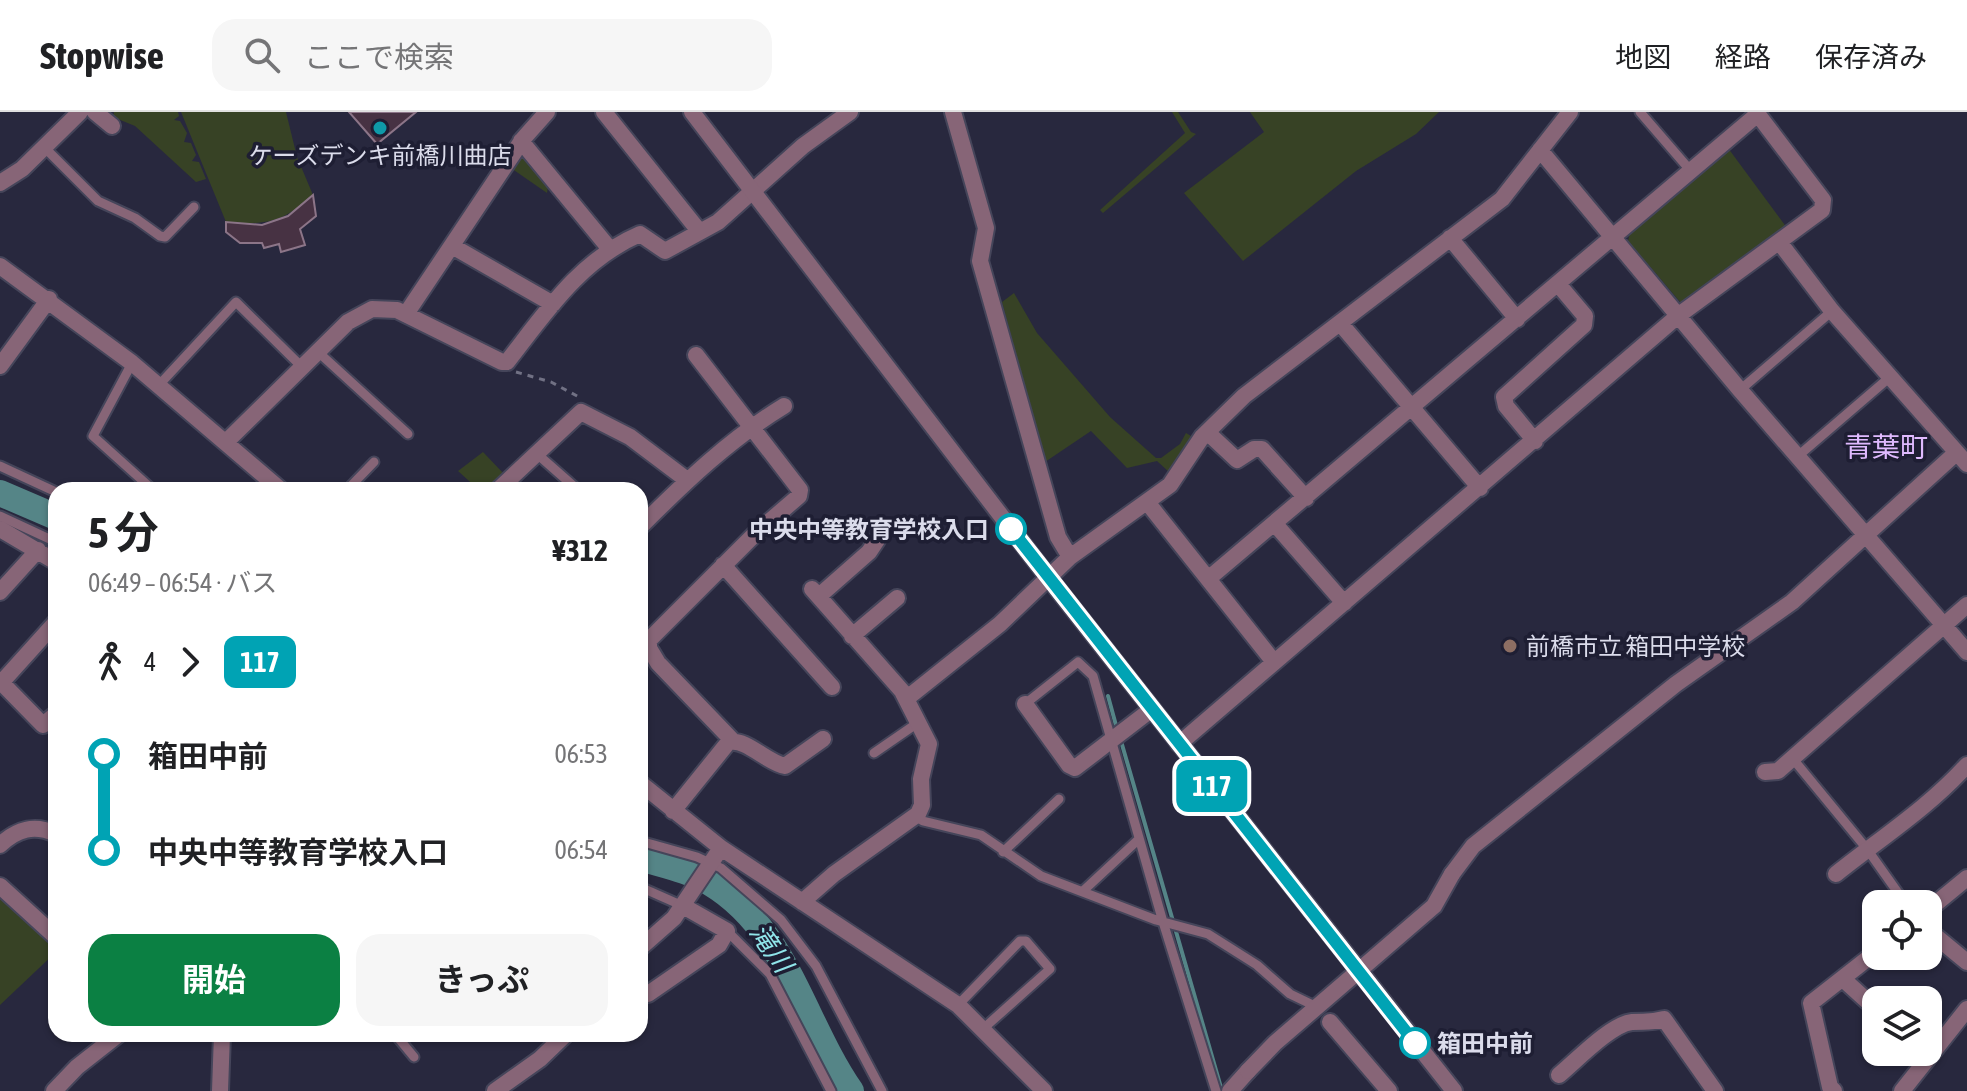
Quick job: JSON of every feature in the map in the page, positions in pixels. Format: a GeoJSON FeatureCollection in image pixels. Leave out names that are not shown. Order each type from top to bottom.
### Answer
{"type":"FeatureCollection","features":[{"type":"Feature","properties":{"kind":"street"},"geometry":{"type":"LineString","coordinates":[[0,183],[45,148],[80,112]]}},
{"type":"Feature","properties":{"kind":"street"},"geometry":{"type":"LineString","coordinates":[[406,314],[521,141],[547,112]]}},
{"type":"Feature","properties":{"kind":"street"},"geometry":{"type":"LineString","coordinates":[[604,112],[699,231]]}},
{"type":"Feature","properties":{"kind":"street"},"geometry":{"type":"LineString","coordinates":[[692,112],[1048,577],[1454,1091]]}},
{"type":"Feature","properties":{"kind":"street"},"geometry":{"type":"LineString","coordinates":[[227,441],[317,351],[364,311],[390,308],[507,362],[576,275],[609,248],[640,234],[665,251],[718,222],[803,146],[850,112]]}},
{"type":"Feature","properties":{"kind":"street"},"geometry":{"type":"LineString","coordinates":[[953,112],[986,228],[980,261],[1058,537],[1070,557]]}},
{"type":"Feature","properties":{"kind":"street"},"geometry":{"type":"LineString","coordinates":[[906,699],[1000,624],[1070,557],[1174,481],[1207,432],[1244,396],[1502,199],[1570,112]]}},
{"type":"Feature","properties":{"kind":"street"},"geometry":{"type":"LineString","coordinates":[[98,113],[112,126]]}},
{"type":"Feature","properties":{"kind":"street"},"geometry":{"type":"LineString","coordinates":[[1179,744],[1679,315],[1822,210],[1823,200],[1757,113],[1208,579]]}},
{"type":"Feature","properties":{"kind":"street"},"geometry":{"type":"LineString","coordinates":[[521,141],[609,248]]}},
{"type":"Feature","properties":{"kind":"street"},"geometry":{"type":"LineString","coordinates":[[1540,150],[1614,235],[1740,390],[1967,652]]}},
{"type":"Feature","properties":{"kind":"street"},"geometry":{"type":"LineString","coordinates":[[1450,238],[1517,319]]}},
{"type":"Feature","properties":{"kind":"street"},"geometry":{"type":"LineString","coordinates":[[1230,1091],[1317,1007],[1434,906],[1473,846],[1676,684],[1792,602],[1866,535],[1962,458],[1832,311],[1780,243]]}},
{"type":"Feature","properties":{"kind":"street"},"geometry":{"type":"LineString","coordinates":[[452,246],[553,304]]}},
{"type":"Feature","properties":{"kind":"street"},"geometry":{"type":"LineString","coordinates":[[0,266],[49,299],[132,363],[227,441],[266,482]]}},
{"type":"Feature","properties":{"kind":"street"},"geometry":{"type":"LineString","coordinates":[[1535,441],[1506,406],[1504,397],[1587,321],[1558,284]]}},
{"type":"Feature","properties":{"kind":"street"},"geometry":{"type":"LineString","coordinates":[[0,366],[49,299]]}},
{"type":"Feature","properties":{"kind":"street"},"geometry":{"type":"LineString","coordinates":[[1340,323],[1480,488]]}},
{"type":"Feature","properties":{"kind":"street"},"geometry":{"type":"LineString","coordinates":[[696,355],[800,493],[723,565],[651,637],[648,644],[654,657],[681,690],[728,732],[730,742]]}},
{"type":"Feature","properties":{"kind":"street"},"geometry":{"type":"LineString","coordinates":[[648,519],[687,480],[751,426],[784,406]]}},
{"type":"Feature","properties":{"kind":"street"},"geometry":{"type":"LineString","coordinates":[[506,482],[577,414],[586,412],[663,458],[687,480]]}},
{"type":"Feature","properties":{"kind":"street"},"geometry":{"type":"LineString","coordinates":[[1207,432],[1237,460],[1254,449],[1262,449],[1306,498]]}},
{"type":"Feature","properties":{"kind":"street"},"geometry":{"type":"LineString","coordinates":[[1147,502],[1274,662]]}},
{"type":"Feature","properties":{"kind":"street"},"geometry":{"type":"LineString","coordinates":[[1275,524],[1344,603]]}},
{"type":"Feature","properties":{"kind":"street"},"geometry":{"type":"LineString","coordinates":[[0,529],[48,550]]}},
{"type":"Feature","properties":{"kind":"street"},"geometry":{"type":"LineString","coordinates":[[802,902],[834,874],[915,816],[922,805],[921,779],[929,744],[919,722],[906,699],[816,592],[869,552],[877,540]]}},
{"type":"Feature","properties":{"kind":"street"},"geometry":{"type":"LineString","coordinates":[[0,592],[48,553]]}},
{"type":"Feature","properties":{"kind":"street"},"geometry":{"type":"LineString","coordinates":[[723,565],[832,687]]}},
{"type":"Feature","properties":{"kind":"street"},"geometry":{"type":"LineString","coordinates":[[852,636],[897,598]]}},
{"type":"Feature","properties":{"kind":"street"},"geometry":{"type":"LineString","coordinates":[[1765,772],[1778,771],[1793,759],[1967,605]]}},
{"type":"Feature","properties":{"kind":"street"},"geometry":{"type":"LineString","coordinates":[[48,631],[1,682],[43,725],[48,721]]}},
{"type":"Feature","properties":{"kind":"street"},"geometry":{"type":"LineString","coordinates":[[1025,704],[1072,767],[1152,709]]}},
{"type":"Feature","properties":{"kind":"street"},"geometry":{"type":"LineString","coordinates":[[730,742],[741,742],[760,756],[785,766],[823,739]]}},
{"type":"Feature","properties":{"kind":"street"},"geometry":{"type":"LineString","coordinates":[[673,811],[730,742]]}},
{"type":"Feature","properties":{"kind":"street"},"geometry":{"type":"LineString","coordinates":[[1836,874],[1914,815],[1967,765]]}},
{"type":"Feature","properties":{"kind":"street"},"geometry":{"type":"LineString","coordinates":[[648,790],[721,848],[958,1005],[1044,1091]]}},
{"type":"Feature","properties":{"kind":"street"},"geometry":{"type":"LineString","coordinates":[[0,845],[18,831],[37,828],[48,831]]}},
{"type":"Feature","properties":{"kind":"street"},"geometry":{"type":"LineString","coordinates":[[648,940],[685,903],[721,848]]}},
{"type":"Feature","properties":{"kind":"street"},"geometry":{"type":"LineString","coordinates":[[1942,899],[1967,878]]}},
{"type":"Feature","properties":{"kind":"street"},"geometry":{"type":"LineString","coordinates":[[0,886],[48,930]]}},
{"type":"Feature","properties":{"kind":"street"},"geometry":{"type":"LineString","coordinates":[[648,994],[719,945],[727,931],[685,903]]}},
{"type":"Feature","properties":{"kind":"street"},"geometry":{"type":"LineString","coordinates":[[1942,941],[1967,962]]}},
{"type":"Feature","properties":{"kind":"street"},"geometry":{"type":"LineString","coordinates":[[1834,1091],[1830,1087],[1811,1003],[1862,963]]}},
{"type":"Feature","properties":{"kind":"street"},"geometry":{"type":"LineString","coordinates":[[1843,979],[1862,996]]}},
{"type":"Feature","properties":{"kind":"street"},"geometry":{"type":"LineString","coordinates":[[1902,1091],[1967,1009]]}},
{"type":"Feature","properties":{"kind":"street"},"geometry":{"type":"LineString","coordinates":[[1559,1075],[1616,1028],[1664,1019],[1715,1091]]}},
{"type":"Feature","properties":{"kind":"street"},"geometry":{"type":"LineString","coordinates":[[1330,1022],[1385,1090]]}},
{"type":"Feature","properties":{"kind":"street"},"geometry":{"type":"LineString","coordinates":[[54,1091],[77,1067],[109,1042]]}},
{"type":"Feature","properties":{"kind":"street"},"geometry":{"type":"LineString","coordinates":[[220,1091],[222,1042]]}},
{"type":"Feature","properties":{"kind":"street"},"geometry":{"type":"LineString","coordinates":[[495,1091],[540,1059],[558,1042]]}},
{"type":"Feature","properties":{"kind":"lane"},"geometry":{"type":"LineString","coordinates":[[1640,112],[1690,170]]}},
{"type":"Feature","properties":{"kind":"lane"},"geometry":{"type":"LineString","coordinates":[[45,148],[98,201],[135,218],[160,236],[165,237],[194,207]]}},
{"type":"Feature","properties":{"kind":"lane"},"geometry":{"type":"LineString","coordinates":[[159,385],[236,302],[302,367]]}},
{"type":"Feature","properties":{"kind":"lane"},"geometry":{"type":"LineString","coordinates":[[1740,390],[1832,311]]}},
{"type":"Feature","properties":{"kind":"lane"},"geometry":{"type":"LineString","coordinates":[[317,351],[408,434]]}},
{"type":"Feature","properties":{"kind":"lane"},"geometry":{"type":"LineString","coordinates":[[132,363],[93,436],[144,482]]}},
{"type":"Feature","properties":{"kind":"lane"},"geometry":{"type":"LineString","coordinates":[[1798,456],[1890,377]]}},
{"type":"Feature","properties":{"kind":"lane"},"geometry":{"type":"LineString","coordinates":[[536,453],[569,482]]}},
{"type":"Feature","properties":{"kind":"lane"},"geometry":{"type":"LineString","coordinates":[[355,482],[374,462]]}},
{"type":"Feature","properties":{"kind":"lane"},"geometry":{"type":"LineString","coordinates":[[0,466],[48,488]]}},
{"type":"Feature","properties":{"kind":"lane"},"geometry":{"type":"LineString","coordinates":[[0,516],[48,549]]}},
{"type":"Feature","properties":{"kind":"lane"},"geometry":{"type":"LineString","coordinates":[[1025,704],[1081,661],[1096,682],[1139,839],[1168,923],[1216,1091]]}},
{"type":"Feature","properties":{"kind":"lane"},"geometry":{"type":"LineString","coordinates":[[874,753],[919,722]]}},
{"type":"Feature","properties":{"kind":"lane"},"geometry":{"type":"LineString","coordinates":[[1793,759],[1867,849],[1896,890]]}},
{"type":"Feature","properties":{"kind":"lane"},"geometry":{"type":"LineString","coordinates":[[1003,852],[1059,799]]}},
{"type":"Feature","properties":{"kind":"lane"},"geometry":{"type":"LineString","coordinates":[[915,816],[923,821],[981,835],[1041,876],[1215,937],[1257,965],[1290,994],[1317,1007]]}},
{"type":"Feature","properties":{"kind":"lane"},"geometry":{"type":"LineString","coordinates":[[1083,891],[1139,839]]}},
{"type":"Feature","properties":{"kind":"lane"},"geometry":{"type":"LineString","coordinates":[[648,844],[728,873],[769,908],[806,950],[882,1091]]}},
{"type":"Feature","properties":{"kind":"lane"},"geometry":{"type":"LineString","coordinates":[[648,890],[685,903]]}},
{"type":"Feature","properties":{"kind":"lane"},"geometry":{"type":"LineString","coordinates":[[727,931],[770,974],[831,1091]]}},
{"type":"Feature","properties":{"kind":"lane"},"geometry":{"type":"LineString","coordinates":[[958,1005],[1020,941],[1026,941],[1050,969],[984,1028]]}},
{"type":"Feature","properties":{"kind":"lane"},"geometry":{"type":"LineString","coordinates":[[402,1042],[414,1057]]}},
{"type":"Feature","properties":{"kind":"green space"},"geometry":{"type":"Polygon","coordinates":[[[114,112],[178,112],[179,116],[174,120],[180,121],[187,133],[184,142],[191,143],[196,155],[192,161],[199,162],[206,179],[196,182],[135,126],[113,117],[114,112]]]}},
{"type":"Feature","properties":{"kind":"green space"},"geometry":{"type":"Polygon","coordinates":[[[181,112],[286,112],[297,157],[313,195],[292,211],[273,220],[226,222],[181,112]]]}},
{"type":"Feature","properties":{"kind":"green space"},"geometry":{"type":"Polygon","coordinates":[[[1172,112],[1178,112],[1191,132],[1196,134],[1103,213],[1100,210],[1185,133],[1172,112]]]}},
{"type":"Feature","properties":{"kind":"green space"},"geometry":{"type":"Polygon","coordinates":[[[1250,112],[1439,112],[1416,134],[1356,171],[1243,261],[1184,193],[1264,132],[1250,112]]]}},
{"type":"Feature","properties":{"kind":"green space"},"geometry":{"type":"Polygon","coordinates":[[[1728,148],[1787,228],[1688,303],[1681,303],[1628,241],[1630,232],[1728,148]]]}},
{"type":"Feature","properties":{"kind":"green space"},"geometry":{"type":"Polygon","coordinates":[[[525,152],[548,187],[547,193],[508,166],[518,153],[525,152]]]}},
{"type":"Feature","properties":{"kind":"green space"},"geometry":{"type":"Polygon","coordinates":[[[1014,293],[1037,333],[1110,417],[1156,458],[1161,458],[1180,444],[1186,433],[1191,436],[1169,472],[1157,461],[1127,468],[1091,431],[1045,462],[1002,302],[1014,293]]]}},
{"type":"Feature","properties":{"kind":"green space"},"geometry":{"type":"Polygon","coordinates":[[[483,452],[504,474],[496,482],[470,482],[458,471],[483,452]]]}},
{"type":"Feature","properties":{"kind":"green space"},"geometry":{"type":"Polygon","coordinates":[[[0,896],[48,939],[48,960],[0,1005],[0,896]]]}},
{"type":"Feature","properties":{"kind":"building","name":"ケーズデンキ前橋川曲店"},"geometry":{"type":"Polygon","coordinates":[[[349,112],[416,112],[377,144],[349,112]]]}},
{"type":"Feature","properties":{"kind":"building"},"geometry":{"type":"Polygon","coordinates":[[[313,195],[316,216],[300,229],[305,245],[281,252],[279,244],[264,248],[262,243],[240,243],[226,232],[226,222],[262,225],[288,216],[313,195]]]}},
{"type":"Feature","properties":{"kind":"waterway","name":"滝川"},"geometry":{"type":"LineString","coordinates":[[0,493],[48,514]]}},
{"type":"Feature","properties":{"kind":"waterway"},"geometry":{"type":"LineString","coordinates":[[1108,696],[1117,729]]}},
{"type":"Feature","properties":{"kind":"waterway"},"geometry":{"type":"LineString","coordinates":[[1121,741],[1222,1091]]}},
{"type":"Feature","properties":{"kind":"waterway","name":"滝川"},"geometry":{"type":"LineString","coordinates":[[648,860],[702,878],[736,902],[758,925],[776,951],[851,1091]]}},
{"type":"Feature","properties":{"kind":"bus line","name":"117"},"geometry":{"type":"LineString","coordinates":[[1011,529],[1415,1043]]}},
{"type":"Feature","properties":{"kind":"place","name":"ケーズデンキ前橋川曲店"},"geometry":{"type":"Point","coordinates":[380,128]}},
{"type":"Feature","properties":{"kind":"place","name":"中央中等教育学校入口"},"geometry":{"type":"Point","coordinates":[1011,529]}},
{"type":"Feature","properties":{"kind":"place","name":"前橋市立 箱田中学校"},"geometry":{"type":"Point","coordinates":[1510,646]}},
{"type":"Feature","properties":{"kind":"place","name":"箱田中前"},"geometry":{"type":"Point","coordinates":[1415,1043]}},
{"type":"Feature","properties":{"kind":"district","name":"青葉町"},"geometry":{"type":"Point","coordinates":[1886,447]}}]}
